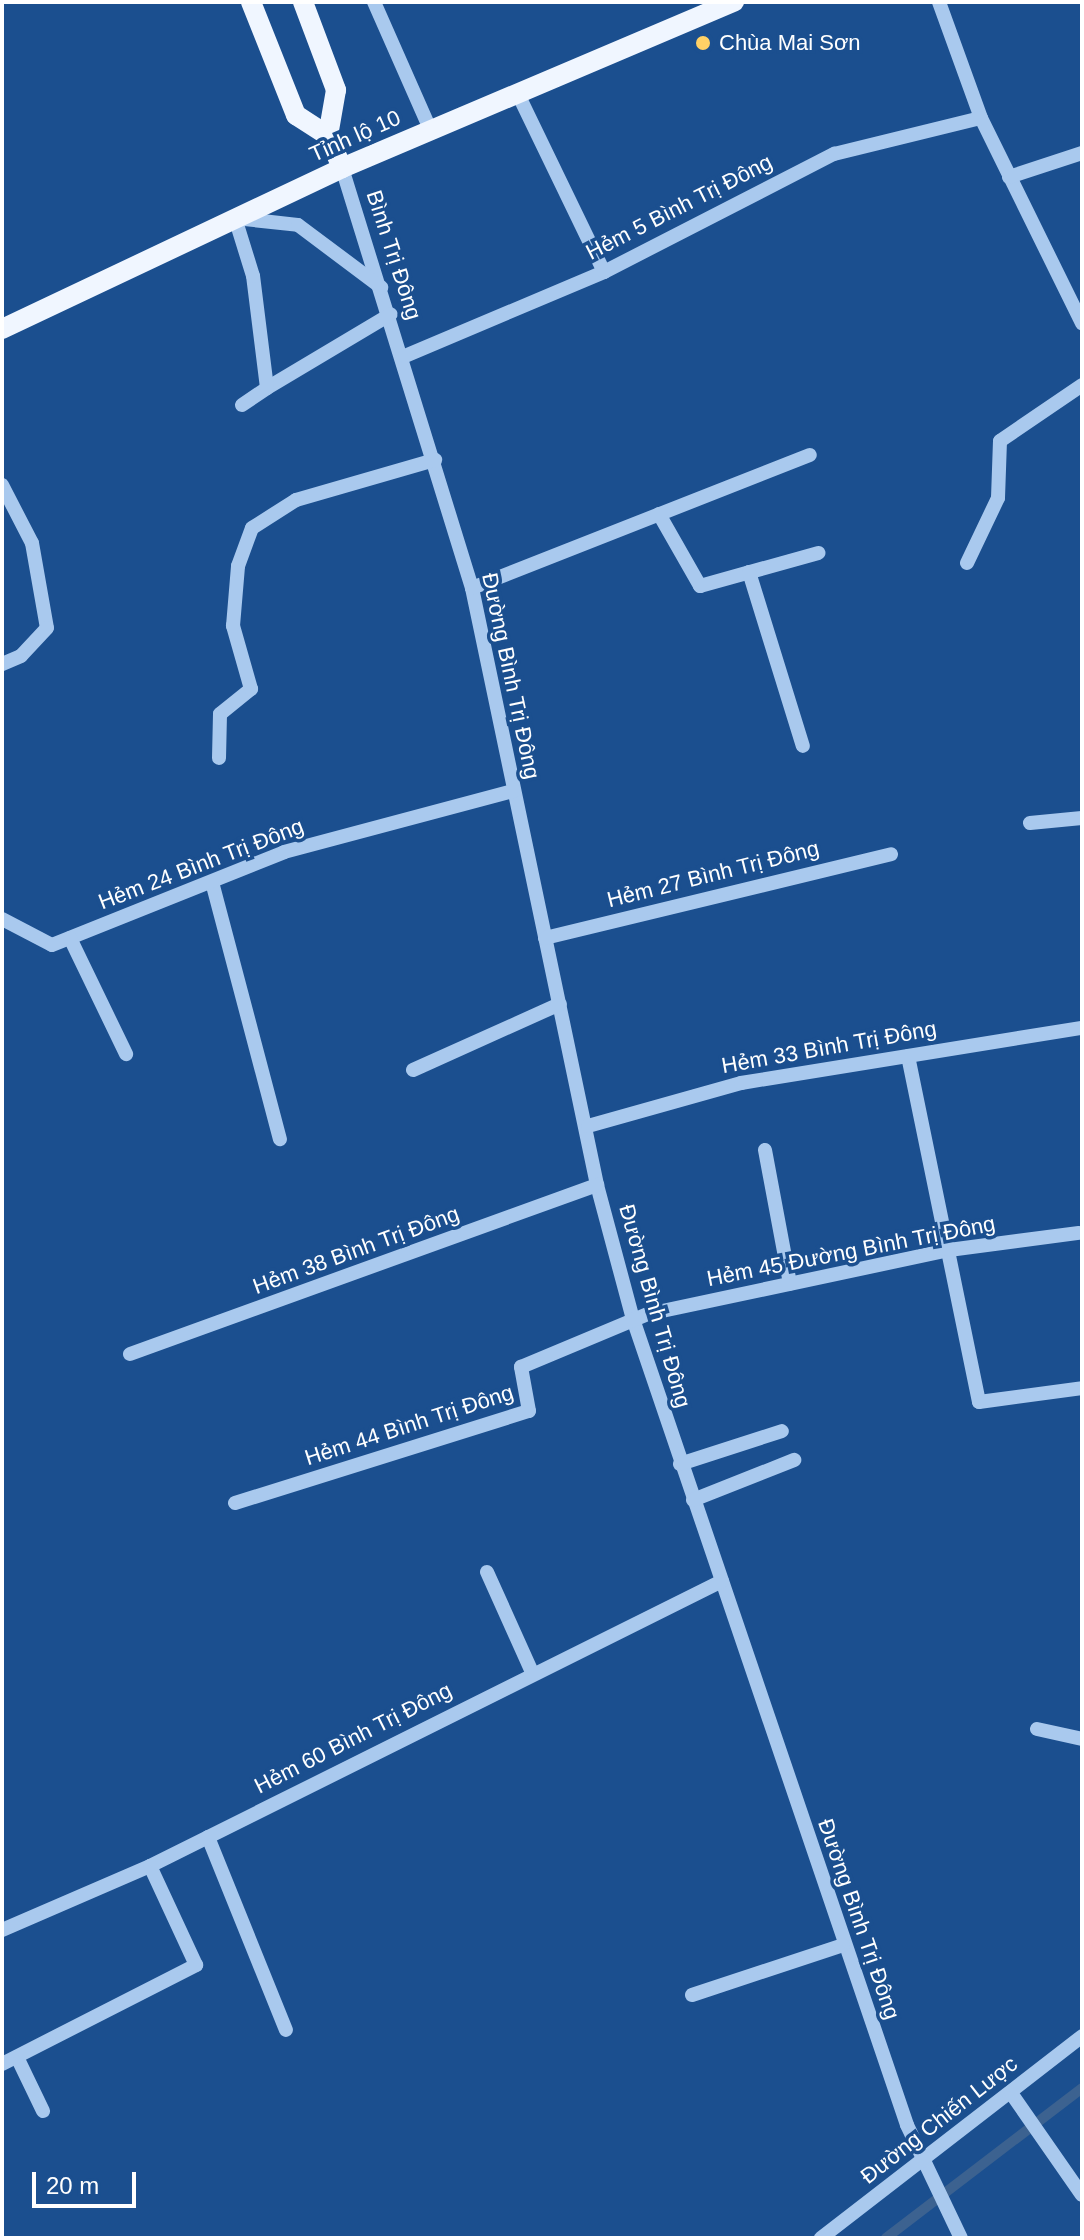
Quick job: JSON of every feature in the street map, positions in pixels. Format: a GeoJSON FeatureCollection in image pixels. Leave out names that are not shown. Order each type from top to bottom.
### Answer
{"type":"FeatureCollection","features":[{"type":"Feature","properties":{"kind":"main road"},"geometry":{"type":"LineString","coordinates":[[251,2],[296,115],[328,136],[342,168]]}},
{"type":"Feature","properties":{"kind":"main road"},"geometry":{"type":"LineString","coordinates":[[303,2],[336,90],[328,136]]}},
{"type":"Feature","properties":{"kind":"main road","name":"Tỉnh lộ 10"},"geometry":{"type":"LineString","coordinates":[[2,329],[342,168],[707,7],[734,2]]}},
{"type":"Feature","properties":{"kind":"street"},"geometry":{"type":"LineString","coordinates":[[374,2],[430,129]]}},
{"type":"Feature","properties":{"kind":"street"},"geometry":{"type":"LineString","coordinates":[[939,2],[981,118],[1082,323]]}},
{"type":"Feature","properties":{"kind":"street"},"geometry":{"type":"LineString","coordinates":[[517,92],[604,272]]}},
{"type":"Feature","properties":{"kind":"street","name":"Hẻm 5 Bình Trị Đông"},"geometry":{"type":"LineString","coordinates":[[405,356],[604,272],[834,154],[981,118]]}},
{"type":"Feature","properties":{"kind":"street"},"geometry":{"type":"LineString","coordinates":[[1009,177],[1082,153]]}},
{"type":"Feature","properties":{"kind":"street","name":"Bình Trị Đông"},"geometry":{"type":"LineString","coordinates":[[342,168],[405,356]]}},
{"type":"Feature","properties":{"kind":"street"},"geometry":{"type":"LineString","coordinates":[[267,388],[253,276],[235,218],[279,218],[316,234],[384,291]]}},
{"type":"Feature","properties":{"kind":"street"},"geometry":{"type":"LineString","coordinates":[[242,405],[391,314]]}},
{"type":"Feature","properties":{"kind":"street","name":"Đường Bình Trị Đông"},"geometry":{"type":"LineString","coordinates":[[405,356],[472,588],[545,938],[588,1126],[597,1185],[633,1319],[843,1945],[926,2159],[961,2238]]}},
{"type":"Feature","properties":{"kind":"street"},"geometry":{"type":"LineString","coordinates":[[967,563],[998,498],[1000,441],[1082,385]]}},
{"type":"Feature","properties":{"kind":"street"},"geometry":{"type":"LineString","coordinates":[[472,588],[810,455]]}},
{"type":"Feature","properties":{"kind":"street"},"geometry":{"type":"LineString","coordinates":[[219,758],[220,714],[251,689],[233,626],[238,566],[252,528],[296,500],[435,460]]}},
{"type":"Feature","properties":{"kind":"street"},"geometry":{"type":"LineString","coordinates":[[2,485],[32,543],[47,628],[21,656],[2,664]]}},
{"type":"Feature","properties":{"kind":"street"},"geometry":{"type":"LineString","coordinates":[[659,514],[700,586],[818,553]]}},
{"type":"Feature","properties":{"kind":"street"},"geometry":{"type":"LineString","coordinates":[[749,572],[803,746]]}},
{"type":"Feature","properties":{"kind":"street","name":"Hẻm 24 Bình Trị Đông"},"geometry":{"type":"LineString","coordinates":[[2,919],[52,945],[284,852],[514,791]]}},
{"type":"Feature","properties":{"kind":"street"},"geometry":{"type":"LineString","coordinates":[[1030,823],[1082,818]]}},
{"type":"Feature","properties":{"kind":"street","name":"Hẻm 27 Bình Trị Đông"},"geometry":{"type":"LineString","coordinates":[[545,938],[891,854]]}},
{"type":"Feature","properties":{"kind":"street"},"geometry":{"type":"LineString","coordinates":[[212,882],[280,1139]]}},
{"type":"Feature","properties":{"kind":"street"},"geometry":{"type":"LineString","coordinates":[[70,938],[126,1054]]}},
{"type":"Feature","properties":{"kind":"street"},"geometry":{"type":"LineString","coordinates":[[413,1070],[560,1004]]}},
{"type":"Feature","properties":{"kind":"street","name":"Hẻm 33 Bình Trị Đông"},"geometry":{"type":"LineString","coordinates":[[588,1126],[741,1083],[1082,1028]]}},
{"type":"Feature","properties":{"kind":"street"},"geometry":{"type":"LineString","coordinates":[[908,1056],[979,1402],[1082,1388]]}},
{"type":"Feature","properties":{"kind":"street"},"geometry":{"type":"LineString","coordinates":[[765,1150],[790,1284]]}},
{"type":"Feature","properties":{"kind":"street","name":"Hẻm 38 Bình Trị Đông"},"geometry":{"type":"LineString","coordinates":[[130,1354],[597,1185]]}},
{"type":"Feature","properties":{"kind":"street","name":"Hẻm 45 Đường Bình Trị Đông"},"geometry":{"type":"LineString","coordinates":[[633,1319],[949,1250],[1079,1233]]}},
{"type":"Feature","properties":{"kind":"street","name":"Hẻm 44 Bình Trị Đông"},"geometry":{"type":"LineString","coordinates":[[235,1503],[529,1411],[521,1367],[633,1319]]}},
{"type":"Feature","properties":{"kind":"street"},"geometry":{"type":"LineString","coordinates":[[680,1464],[782,1431]]}},
{"type":"Feature","properties":{"kind":"street"},"geometry":{"type":"LineString","coordinates":[[693,1500],[794,1460]]}},
{"type":"Feature","properties":{"kind":"street"},"geometry":{"type":"LineString","coordinates":[[487,1572],[532,1672]]}},
{"type":"Feature","properties":{"kind":"street","name":"Hẻm 60 Bình Trị Đông"},"geometry":{"type":"LineString","coordinates":[[2,1930],[150,1866],[532,1672],[722,1581]]}},
{"type":"Feature","properties":{"kind":"street"},"geometry":{"type":"LineString","coordinates":[[1037,1729],[1082,1739]]}},
{"type":"Feature","properties":{"kind":"street"},"geometry":{"type":"LineString","coordinates":[[208,1837],[286,2030]]}},
{"type":"Feature","properties":{"kind":"street"},"geometry":{"type":"LineString","coordinates":[[2,2064],[196,1965],[150,1866]]}},
{"type":"Feature","properties":{"kind":"street"},"geometry":{"type":"LineString","coordinates":[[692,1995],[843,1945]]}},
{"type":"Feature","properties":{"kind":"street","name":"Đường Chiến Lược"},"geometry":{"type":"LineString","coordinates":[[821,2238],[1082,2036]]}},
{"type":"Feature","properties":{"kind":"street"},"geometry":{"type":"LineString","coordinates":[[17,2057],[43,2111]]}},
{"type":"Feature","properties":{"kind":"street"},"geometry":{"type":"LineString","coordinates":[[1011,2093],[1082,2195]]}},
{"type":"Feature","properties":{"kind":"waterway"},"geometry":{"type":"LineString","coordinates":[[886,2238],[1082,2088]]}},
{"type":"Feature","properties":{"kind":"place","name":"Chùa Mai Sơn"},"geometry":{"type":"Point","coordinates":[703,43]}}]}
